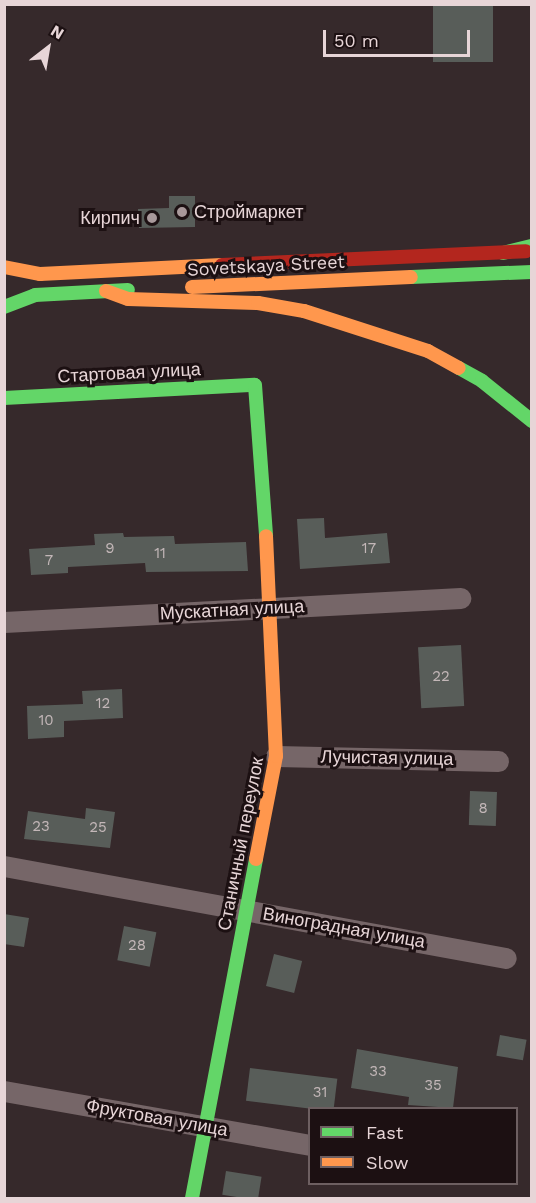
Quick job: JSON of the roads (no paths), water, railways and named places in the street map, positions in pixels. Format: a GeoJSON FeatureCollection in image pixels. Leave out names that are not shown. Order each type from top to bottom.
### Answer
{"type":"FeatureCollection","features":[{"type":"Feature","properties":{"kind":"main road"},"geometry":{"type":"LineString","coordinates":[[503,253],[531,246]]}},
{"type":"Feature","properties":{"kind":"main road","name":"Sovetskaya Street"},"geometry":{"type":"LineString","coordinates":[[4,267],[40,274],[531,251]]}},
{"type":"Feature","properties":{"kind":"main road","name":"Sovetskaya Street"},"geometry":{"type":"LineString","coordinates":[[4,307],[35,295],[531,272]]}},
{"type":"Feature","properties":{"kind":"main road"},"geometry":{"type":"LineString","coordinates":[[106,291],[128,299],[258,303],[304,311],[374,332],[428,351],[482,381],[531,421]]}},
{"type":"Feature","properties":{"kind":"main road","name":"Стартовая улица"},"geometry":{"type":"LineString","coordinates":[[4,398],[255,385]]}},
{"type":"Feature","properties":{"kind":"main road","name":"Станичный переулок"},"geometry":{"type":"LineString","coordinates":[[192,1198],[276,756],[272,608],[255,385]]}},
{"type":"Feature","properties":{"kind":"street","name":"Мускатная улица"},"geometry":{"type":"LineString","coordinates":[[4,622],[460,598]]}},
{"type":"Feature","properties":{"kind":"street","name":"Лучистая улица"},"geometry":{"type":"LineString","coordinates":[[276,756],[498,761]]}},
{"type":"Feature","properties":{"kind":"street","name":"Виноградная улица"},"geometry":{"type":"LineString","coordinates":[[4,866],[506,958]]}},
{"type":"Feature","properties":{"kind":"street","name":"Фруктовая улица"},"geometry":{"type":"LineString","coordinates":[[4,1091],[308,1145]]}},
{"type":"Feature","properties":{"kind":"place","name":"Строймаркет"},"geometry":{"type":"Point","coordinates":[182,212]}},
{"type":"Feature","properties":{"kind":"place","name":"Кирпич"},"geometry":{"type":"Point","coordinates":[152,218]}}]}
